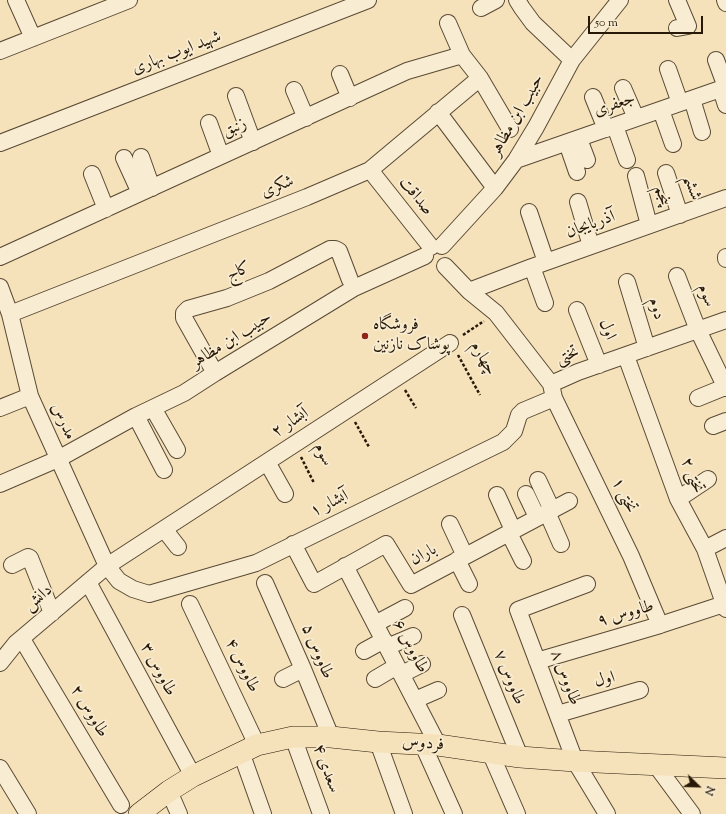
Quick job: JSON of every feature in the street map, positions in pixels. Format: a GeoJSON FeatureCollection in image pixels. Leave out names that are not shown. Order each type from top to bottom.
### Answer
{"type":"FeatureCollection","features":[{"type":"Feature","properties":{"kind":"main road","name":"فردوس"},"geometry":{"type":"LineString","coordinates":[[130,810],[169,791],[193,776],[293,737],[331,737],[430,745],[520,757],[575,761],[726,768]]}},
{"type":"Feature","properties":{"kind":"street"},"geometry":{"type":"LineString","coordinates":[[16,0],[33,38]]}},
{"type":"Feature","properties":{"kind":"street"},"geometry":{"type":"LineString","coordinates":[[0,51],[129,0]]}},
{"type":"Feature","properties":{"kind":"street","name":"شهید ایوب بهاری"},"geometry":{"type":"LineString","coordinates":[[0,143],[368,0]]}},
{"type":"Feature","properties":{"kind":"street"},"geometry":{"type":"LineString","coordinates":[[481,8],[496,0]]}},
{"type":"Feature","properties":{"kind":"street"},"geometry":{"type":"LineString","coordinates":[[517,0],[533,23],[572,60]]}},
{"type":"Feature","properties":{"kind":"street","name":"حبیب ابن مظاهر"},"geometry":{"type":"LineString","coordinates":[[0,484],[58,459],[136,416],[184,393],[354,288],[433,250],[495,188],[516,160],[536,127],[572,60],[620,0]]}},
{"type":"Feature","properties":{"kind":"street"},"geometry":{"type":"LineString","coordinates":[[677,0],[688,26],[677,28]]}},
{"type":"Feature","properties":{"kind":"street"},"geometry":{"type":"LineString","coordinates":[[448,23],[462,55],[480,78],[510,129]]}},
{"type":"Feature","properties":{"kind":"street","name":"زنبق"},"geometry":{"type":"LineString","coordinates":[[0,257],[407,71],[462,55]]}},
{"type":"Feature","properties":{"kind":"street"},"geometry":{"type":"LineString","coordinates":[[716,60],[724,87],[726,105]]}},
{"type":"Feature","properties":{"kind":"street"},"geometry":{"type":"LineString","coordinates":[[668,68],[702,132]]}},
{"type":"Feature","properties":{"kind":"street"},"geometry":{"type":"LineString","coordinates":[[340,74],[350,98]]}},
{"type":"Feature","properties":{"kind":"street","name":"شکری"},"geometry":{"type":"LineString","coordinates":[[10,314],[307,197],[370,170],[480,78]]}},
{"type":"Feature","properties":{"kind":"street","name":"جعفری"},"geometry":{"type":"LineString","coordinates":[[516,160],[724,87]]}},
{"type":"Feature","properties":{"kind":"street"},"geometry":{"type":"LineString","coordinates":[[623,88],[636,118]]}},
{"type":"Feature","properties":{"kind":"street"},"geometry":{"type":"LineString","coordinates":[[294,90],[306,118]]}},
{"type":"Feature","properties":{"kind":"street"},"geometry":{"type":"LineString","coordinates":[[236,96],[253,142]]}},
{"type":"Feature","properties":{"kind":"street"},"geometry":{"type":"LineString","coordinates":[[593,97],[611,127],[627,160]]}},
{"type":"Feature","properties":{"kind":"street"},"geometry":{"type":"LineString","coordinates":[[661,110],[674,144]]}},
{"type":"Feature","properties":{"kind":"street"},"geometry":{"type":"LineString","coordinates":[[438,112],[495,188]]}},
{"type":"Feature","properties":{"kind":"street"},"geometry":{"type":"LineString","coordinates":[[209,123],[221,156]]}},
{"type":"Feature","properties":{"kind":"street"},"geometry":{"type":"LineString","coordinates":[[573,141],[582,166]]}},
{"type":"Feature","properties":{"kind":"street"},"geometry":{"type":"LineString","coordinates":[[141,157],[146,191]]}},
{"type":"Feature","properties":{"kind":"street"},"geometry":{"type":"LineString","coordinates":[[124,158],[146,191]]}},
{"type":"Feature","properties":{"kind":"street","name":"صداقت"},"geometry":{"type":"LineString","coordinates":[[370,170],[433,250],[426,260],[430,267],[438,269],[446,266]]}},
{"type":"Feature","properties":{"kind":"street"},"geometry":{"type":"LineString","coordinates":[[92,174],[106,209]]}},
{"type":"Feature","properties":{"kind":"street","name":"ششم"},"geometry":{"type":"LineString","coordinates":[[666,174],[680,215]]}},
{"type":"Feature","properties":{"kind":"street","name":"پنجم"},"geometry":{"type":"LineString","coordinates":[[636,176],[649,225]]}},
{"type":"Feature","properties":{"kind":"street","name":"آذربایجان"},"geometry":{"type":"LineString","coordinates":[[469,291],[539,264],[726,198]]}},
{"type":"Feature","properties":{"kind":"street"},"geometry":{"type":"LineString","coordinates":[[578,202],[591,246]]}},
{"type":"Feature","properties":{"kind":"street"},"geometry":{"type":"LineString","coordinates":[[529,212],[545,303]]}},
{"type":"Feature","properties":{"kind":"street","name":"کاج"},"geometry":{"type":"LineString","coordinates":[[215,373],[184,318],[184,313],[188,309],[228,298],[269,282],[330,249],[335,248],[339,251],[350,280]]}},
{"type":"Feature","properties":{"kind":"street","name":"تختی"},"geometry":{"type":"LineString","coordinates":[[446,266],[469,291],[496,313],[553,391],[599,365],[726,320]]}},
{"type":"Feature","properties":{"kind":"street","name":"سوم"},"geometry":{"type":"LineString","coordinates":[[677,276],[698,330],[726,387]]}},
{"type":"Feature","properties":{"kind":"street","name":"دوم"},"geometry":{"type":"LineString","coordinates":[[627,282],[648,348]]}},
{"type":"Feature","properties":{"kind":"street","name":"مدرس"},"geometry":{"type":"LineString","coordinates":[[0,287],[10,314],[30,396],[107,566]]}},
{"type":"Feature","properties":{"kind":"street","name":"اول"},"geometry":{"type":"LineString","coordinates":[[577,310],[599,365]]}},
{"type":"Feature","properties":{"kind":"street","name":"آبشار ۲"},"geometry":{"type":"LineString","coordinates":[[107,566],[450,343]]}},
{"type":"Feature","properties":{"kind":"street","name":"تختی ۲"},"geometry":{"type":"LineString","coordinates":[[626,356],[678,499],[705,549],[725,607]]}},
{"type":"Feature","properties":{"kind":"street"},"geometry":{"type":"LineString","coordinates":[[698,398],[726,387]]}},
{"type":"Feature","properties":{"kind":"street","name":"آبشار ۱"},"geometry":{"type":"LineString","coordinates":[[107,566],[119,581],[133,589],[149,594],[256,563],[503,442],[514,431],[519,415],[523,410],[553,391]]}},
{"type":"Feature","properties":{"kind":"street","name":"تختی ۱"},"geometry":{"type":"LineString","coordinates":[[553,391],[631,556],[660,626]]}},
{"type":"Feature","properties":{"kind":"street"},"geometry":{"type":"LineString","coordinates":[[0,408],[30,396]]}},
{"type":"Feature","properties":{"kind":"street"},"geometry":{"type":"LineString","coordinates":[[153,408],[177,450]]}},
{"type":"Feature","properties":{"kind":"street"},"geometry":{"type":"LineString","coordinates":[[136,416],[164,470]]}},
{"type":"Feature","properties":{"kind":"street"},"geometry":{"type":"LineString","coordinates":[[267,462],[285,494]]}},
{"type":"Feature","properties":{"kind":"street"},"geometry":{"type":"LineString","coordinates":[[538,480],[545,513],[561,544]]}},
{"type":"Feature","properties":{"kind":"street"},"geometry":{"type":"LineString","coordinates":[[678,499],[708,480]]}},
{"type":"Feature","properties":{"kind":"street"},"geometry":{"type":"LineString","coordinates":[[526,494],[545,513]]}},
{"type":"Feature","properties":{"kind":"street"},"geometry":{"type":"LineString","coordinates":[[497,495],[523,561]]}},
{"type":"Feature","properties":{"kind":"street","name":"باران"},"geometry":{"type":"LineString","coordinates":[[293,544],[314,584],[386,544],[411,585],[569,501]]}},
{"type":"Feature","properties":{"kind":"street"},"geometry":{"type":"LineString","coordinates":[[450,524],[469,584]]}},
{"type":"Feature","properties":{"kind":"street"},"geometry":{"type":"LineString","coordinates":[[164,529],[178,548]]}},
{"type":"Feature","properties":{"kind":"street"},"geometry":{"type":"LineString","coordinates":[[705,549],[726,538]]}},
{"type":"Feature","properties":{"kind":"street"},"geometry":{"type":"LineString","coordinates":[[12,565],[28,557],[30,558],[52,613]]}},
{"type":"Feature","properties":{"kind":"street","name":"دانش"},"geometry":{"type":"LineString","coordinates":[[0,663],[16,643],[107,566]]}},
{"type":"Feature","properties":{"kind":"street","name":"طاووس ۶"},"geometry":{"type":"LineString","coordinates":[[345,566],[415,700],[454,814]]}},
{"type":"Feature","properties":{"kind":"street","name":"طاووس ۳"},"geometry":{"type":"LineString","coordinates":[[88,582],[193,776]]}},
{"type":"Feature","properties":{"kind":"street","name":"طاووس ۵"},"geometry":{"type":"LineString","coordinates":[[265,583],[331,737]]}},
{"type":"Feature","properties":{"kind":"street","name":"طاووس ۸"},"geometry":{"type":"LineString","coordinates":[[587,584],[518,610],[575,761],[607,814]]}},
{"type":"Feature","properties":{"kind":"street","name":"طاووس ۴"},"geometry":{"type":"LineString","coordinates":[[190,604],[249,755],[263,814]]}},
{"type":"Feature","properties":{"kind":"street","name":"طاووس ۹"},"geometry":{"type":"LineString","coordinates":[[537,661],[725,607]]}},
{"type":"Feature","properties":{"kind":"street"},"geometry":{"type":"LineString","coordinates":[[375,624],[405,608]]}},
{"type":"Feature","properties":{"kind":"street","name":"طاووس ۷"},"geometry":{"type":"LineString","coordinates":[[462,614],[520,757]]}},
{"type":"Feature","properties":{"kind":"street"},"geometry":{"type":"LineString","coordinates":[[364,651],[413,636]]}},
{"type":"Feature","properties":{"kind":"street","name":"طاووس ۲"},"geometry":{"type":"LineString","coordinates":[[22,639],[130,810]]}},
{"type":"Feature","properties":{"kind":"street"},"geometry":{"type":"LineString","coordinates":[[375,679],[399,670],[422,664]]}},
{"type":"Feature","properties":{"kind":"street"},"geometry":{"type":"LineString","coordinates":[[283,679],[303,669]]}},
{"type":"Feature","properties":{"kind":"street"},"geometry":{"type":"LineString","coordinates":[[415,700],[438,690]]}},
{"type":"Feature","properties":{"kind":"street","name":"اول"},"geometry":{"type":"LineString","coordinates":[[558,714],[640,690]]}},
{"type":"Feature","properties":{"kind":"street","name":"سعدی ۴"},"geometry":{"type":"LineString","coordinates":[[293,737],[320,814]]}},
{"type":"Feature","properties":{"kind":"street"},"geometry":{"type":"LineString","coordinates":[[378,742],[404,814]]}},
{"type":"Feature","properties":{"kind":"street"},"geometry":{"type":"LineString","coordinates":[[490,752],[517,814]]}},
{"type":"Feature","properties":{"kind":"street"},"geometry":{"type":"LineString","coordinates":[[655,764],[692,814]]}},
{"type":"Feature","properties":{"kind":"street"},"geometry":{"type":"LineString","coordinates":[[0,768],[28,814]]}},
{"type":"Feature","properties":{"kind":"street"},"geometry":{"type":"LineString","coordinates":[[169,791],[178,814]]}},
{"type":"Feature","properties":{"kind":"path"},"geometry":{"type":"LineString","coordinates":[[450,343],[496,313]]}},
{"type":"Feature","properties":{"kind":"path","name":"چهارم"},"geometry":{"type":"LineString","coordinates":[[450,343],[480,395]]}},
{"type":"Feature","properties":{"kind":"path"},"geometry":{"type":"LineString","coordinates":[[398,377],[416,408]]}},
{"type":"Feature","properties":{"kind":"path"},"geometry":{"type":"LineString","coordinates":[[347,410],[369,447]]}},
{"type":"Feature","properties":{"kind":"path","name":"سوم"},"geometry":{"type":"LineString","coordinates":[[295,444],[314,483]]}},
{"type":"Feature","properties":{"kind":"place","name":"فروشگاه پوشاک نازنین"},"geometry":{"type":"Point","coordinates":[365,336]}}]}
